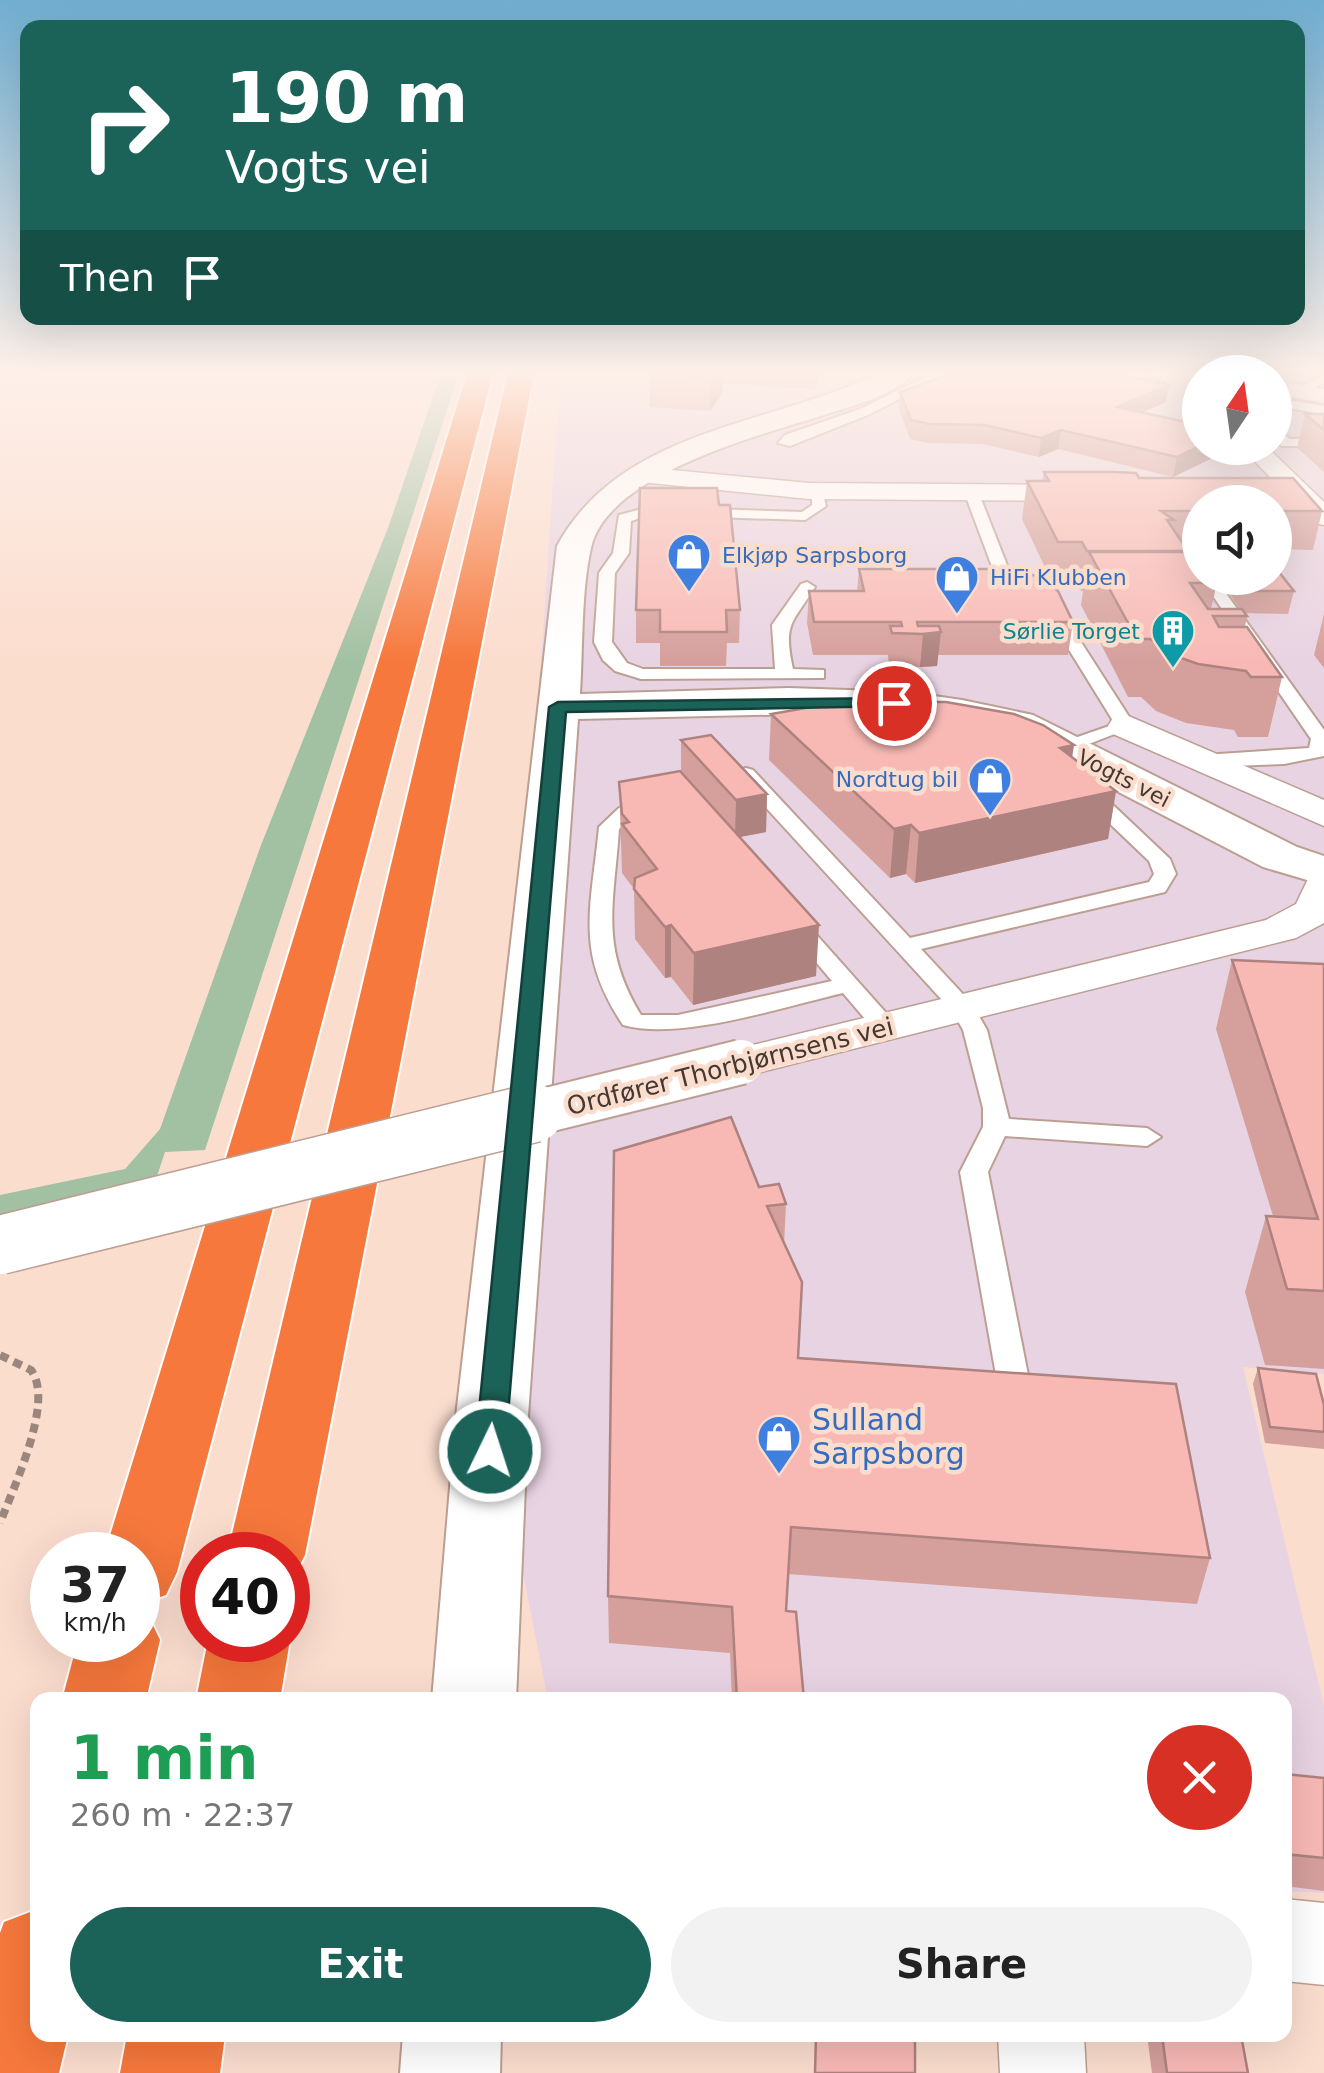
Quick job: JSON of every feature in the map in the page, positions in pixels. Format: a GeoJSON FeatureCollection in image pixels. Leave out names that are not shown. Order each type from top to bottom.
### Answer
{"type":"FeatureCollection","features":[{"type":"Feature","properties":{"kind":"highway"},"geometry":{"type":"LineString","coordinates":[[149,1532],[452,470]]}},
{"type":"Feature","properties":{"kind":"highway"},"geometry":{"type":"LineString","coordinates":[[271,1532],[500,470]]}},
{"type":"Feature","properties":{"kind":"highway"},"geometry":{"type":"LineString","coordinates":[[106,1692],[114,1662]]}},
{"type":"Feature","properties":{"kind":"highway"},"geometry":{"type":"LineString","coordinates":[[239,1692],[245,1662]]}},
{"type":"Feature","properties":{"kind":"highway"},"geometry":{"type":"LineString","coordinates":[[9,2073],[30,1988]]}},
{"type":"Feature","properties":{"kind":"highway"},"geometry":{"type":"LineString","coordinates":[[170,2073],[175,2042]]}},
{"type":"Feature","properties":{"kind":"street"},"geometry":{"type":"LineString","coordinates":[[475,1692],[492,1416],[574,546],[590,516],[612,494],[651,470]]}},
{"type":"Feature","properties":{"kind":"street"},"geometry":{"type":"LineString","coordinates":[[1276,470],[1324,517]]}},
{"type":"Feature","properties":{"kind":"street"},"geometry":{"type":"LineString","coordinates":[[640,475],[749,490],[817,494],[1125,493]]}},
{"type":"Feature","properties":{"kind":"street"},"geometry":{"type":"LineString","coordinates":[[1292,490],[1297,490]]}},
{"type":"Feature","properties":{"kind":"street","name":"Vogts vei"},"geometry":{"type":"LineString","coordinates":[[558,707],[832,702],[944,706],[1018,724],[1053,764],[1280,857],[1324,870]]}},
{"type":"Feature","properties":{"kind":"street"},"geometry":{"type":"LineString","coordinates":[[1126,726],[1324,814]]}},
{"type":"Feature","properties":{"kind":"street","name":"Ordfører Thorbjørnsens vei"},"geometry":{"type":"LineString","coordinates":[[0,1245],[1280,929],[1315,911],[1324,886]]}},
{"type":"Feature","properties":{"kind":"street"},"geometry":{"type":"LineString","coordinates":[[1292,1941],[1324,1944]]}},
{"type":"Feature","properties":{"kind":"street"},"geometry":{"type":"LineString","coordinates":[[450,2073],[452,2042]]}},
{"type":"Feature","properties":{"kind":"street"},"geometry":{"type":"LineString","coordinates":[[1042,2042],[1044,2073]]}},
{"type":"Feature","properties":{"kind":"lane"},"geometry":{"type":"LineString","coordinates":[[817,494],[819,506],[805,516],[636,513],[624,518],[621,553],[607,573],[603,642],[609,656],[621,667],[663,675],[818,674]]}},
{"type":"Feature","properties":{"kind":"lane"},"geometry":{"type":"LineString","coordinates":[[905,946],[1157,887],[1165,874],[1160,859],[1053,764],[1126,726],[1017,591],[972,494]]}},
{"type":"Feature","properties":{"kind":"lane"},"geometry":{"type":"LineString","coordinates":[[785,674],[776,632],[778,622],[798,604],[807,587]]}},
{"type":"Feature","properties":{"kind":"lane"},"geometry":{"type":"LineString","coordinates":[[1204,761],[1284,758],[1318,752],[1321,739],[1219,595]]}},
{"type":"Feature","properties":{"kind":"lane"},"geometry":{"type":"LineString","coordinates":[[725,751],[963,1009],[975,1030],[996,1108],[996,1127],[974,1172],[1012,1375]]}},
{"type":"Feature","properties":{"kind":"lane"},"geometry":{"type":"LineString","coordinates":[[676,802],[642,804],[609,827],[599,944],[612,987],[632,1020],[650,1025],[678,1022],[848,984]]}},
{"type":"Feature","properties":{"kind":"lane"},"geometry":{"type":"LineString","coordinates":[[783,911],[886,1028]]}},
{"type":"Feature","properties":{"kind":"lane"},"geometry":{"type":"LineString","coordinates":[[996,1127],[1147,1137]]}},
{"type":"Feature","properties":{"kind":"path"},"geometry":{"type":"LineString","coordinates":[[0,1355],[24,1362],[38,1380],[40,1394],[23,1462],[0,1524]]}},
{"type":"Feature","properties":{"kind":"shaded area"},"geometry":{"type":"Polygon","coordinates":[[[554,470],[1324,470],[1324,1374],[1243,1367],[1324,1706],[1324,1893],[1292,1891],[1292,1692],[546,1692],[492,1416],[554,470]]]}},
{"type":"Feature","properties":{"kind":"green space"},"geometry":{"type":"Polygon","coordinates":[[[408,470],[427,470],[205,1150],[165,1152],[157,1176],[0,1217],[0,1195],[125,1169],[160,1129],[261,845],[408,470]]]}},
{"type":"Feature","properties":{"kind":"building"},"geometry":{"type":"Polygon","coordinates":[[[1044,472],[1136,473],[1139,478],[1293,478],[1322,511],[1292,511],[1292,485],[1182,485],[1182,511],[1161,511],[1174,520],[1167,520],[1182,542],[1182,551],[1087,551],[1082,542],[1058,542],[1027,481],[1049,481],[1044,472]]]}},
{"type":"Feature","properties":{"kind":"building"},"geometry":{"type":"Polygon","coordinates":[[[640,488],[717,488],[719,505],[730,505],[740,610],[726,610],[727,632],[660,632],[660,610],[636,610],[640,488]]]}},
{"type":"Feature","properties":{"kind":"building"},"geometry":{"type":"Polygon","coordinates":[[[1089,552],[1182,552],[1182,595],[1198,595],[1208,609],[1242,609],[1247,616],[1213,616],[1219,627],[1247,627],[1282,677],[1251,677],[1246,671],[1198,664],[1167,653],[1151,639],[1137,639],[1089,552]]]}},
{"type":"Feature","properties":{"kind":"building"},"geometry":{"type":"Polygon","coordinates":[[[859,569],[1002,569],[1037,576],[1058,591],[1073,622],[917,622],[918,626],[939,626],[941,632],[923,634],[892,633],[890,626],[902,626],[901,622],[814,622],[809,591],[864,591],[859,569]]]}},
{"type":"Feature","properties":{"kind":"building"},"geometry":{"type":"Polygon","coordinates":[[[858,699],[871,709],[911,702],[946,702],[1014,714],[1043,725],[1074,745],[1060,748],[1116,791],[919,833],[911,825],[894,829],[771,714],[858,699]]]}},
{"type":"Feature","properties":{"kind":"building"},"geometry":{"type":"Polygon","coordinates":[[[711,735],[767,794],[736,800],[681,740],[711,735]]]}},
{"type":"Feature","properties":{"kind":"building"},"geometry":{"type":"Polygon","coordinates":[[[680,771],[819,925],[694,953],[671,925],[665,927],[634,889],[635,878],[657,869],[622,824],[629,822],[622,814],[619,782],[680,771]]]}},
{"type":"Feature","properties":{"kind":"building"},"geometry":{"type":"Polygon","coordinates":[[[1232,960],[1324,964],[1324,1291],[1287,1289],[1266,1216],[1318,1219],[1232,960]]]}},
{"type":"Feature","properties":{"kind":"building"},"geometry":{"type":"Polygon","coordinates":[[[731,1117],[759,1187],[779,1184],[786,1204],[767,1206],[802,1282],[798,1358],[1176,1384],[1210,1558],[791,1527],[786,1611],[796,1612],[803,1692],[737,1692],[732,1607],[608,1596],[614,1151],[731,1117]]]}},
{"type":"Feature","properties":{"kind":"building"},"geometry":{"type":"Polygon","coordinates":[[[1258,1368],[1316,1374],[1324,1405],[1324,1432],[1270,1427],[1258,1368]]]}},
{"type":"Feature","properties":{"kind":"building"},"geometry":{"type":"Polygon","coordinates":[[[1292,1775],[1324,1778],[1324,1858],[1292,1855],[1292,1775]]]}},
{"type":"Feature","properties":{"kind":"building"},"geometry":{"type":"Polygon","coordinates":[[[816,2042],[915,2042],[915,2073],[815,2073],[816,2042]]]}},
{"type":"Feature","properties":{"kind":"building"},"geometry":{"type":"Polygon","coordinates":[[[1163,2042],[1242,2042],[1248,2073],[1167,2073],[1163,2042]]]}},
{"type":"Feature","properties":{"kind":"place","name":"Elkjøp Sarpsborg"},"geometry":{"type":"Point","coordinates":[689,593]}},
{"type":"Feature","properties":{"kind":"place","name":"HiFi Klubben"},"geometry":{"type":"Point","coordinates":[957,615]}},
{"type":"Feature","properties":{"kind":"place","name":"Sørlie Torget"},"geometry":{"type":"Point","coordinates":[1173,669]}},
{"type":"Feature","properties":{"kind":"place","name":"Nordtug bil"},"geometry":{"type":"Point","coordinates":[990,817]}},
{"type":"Feature","properties":{"kind":"place","name":"Sulland Sarpsborg"},"geometry":{"type":"Point","coordinates":[779,1475]}},
{"type":"Feature","properties":{"kind":"route"},"geometry":{"type":"LineString","coordinates":[[490,1451],[558,707],[894,703]]}}]}
